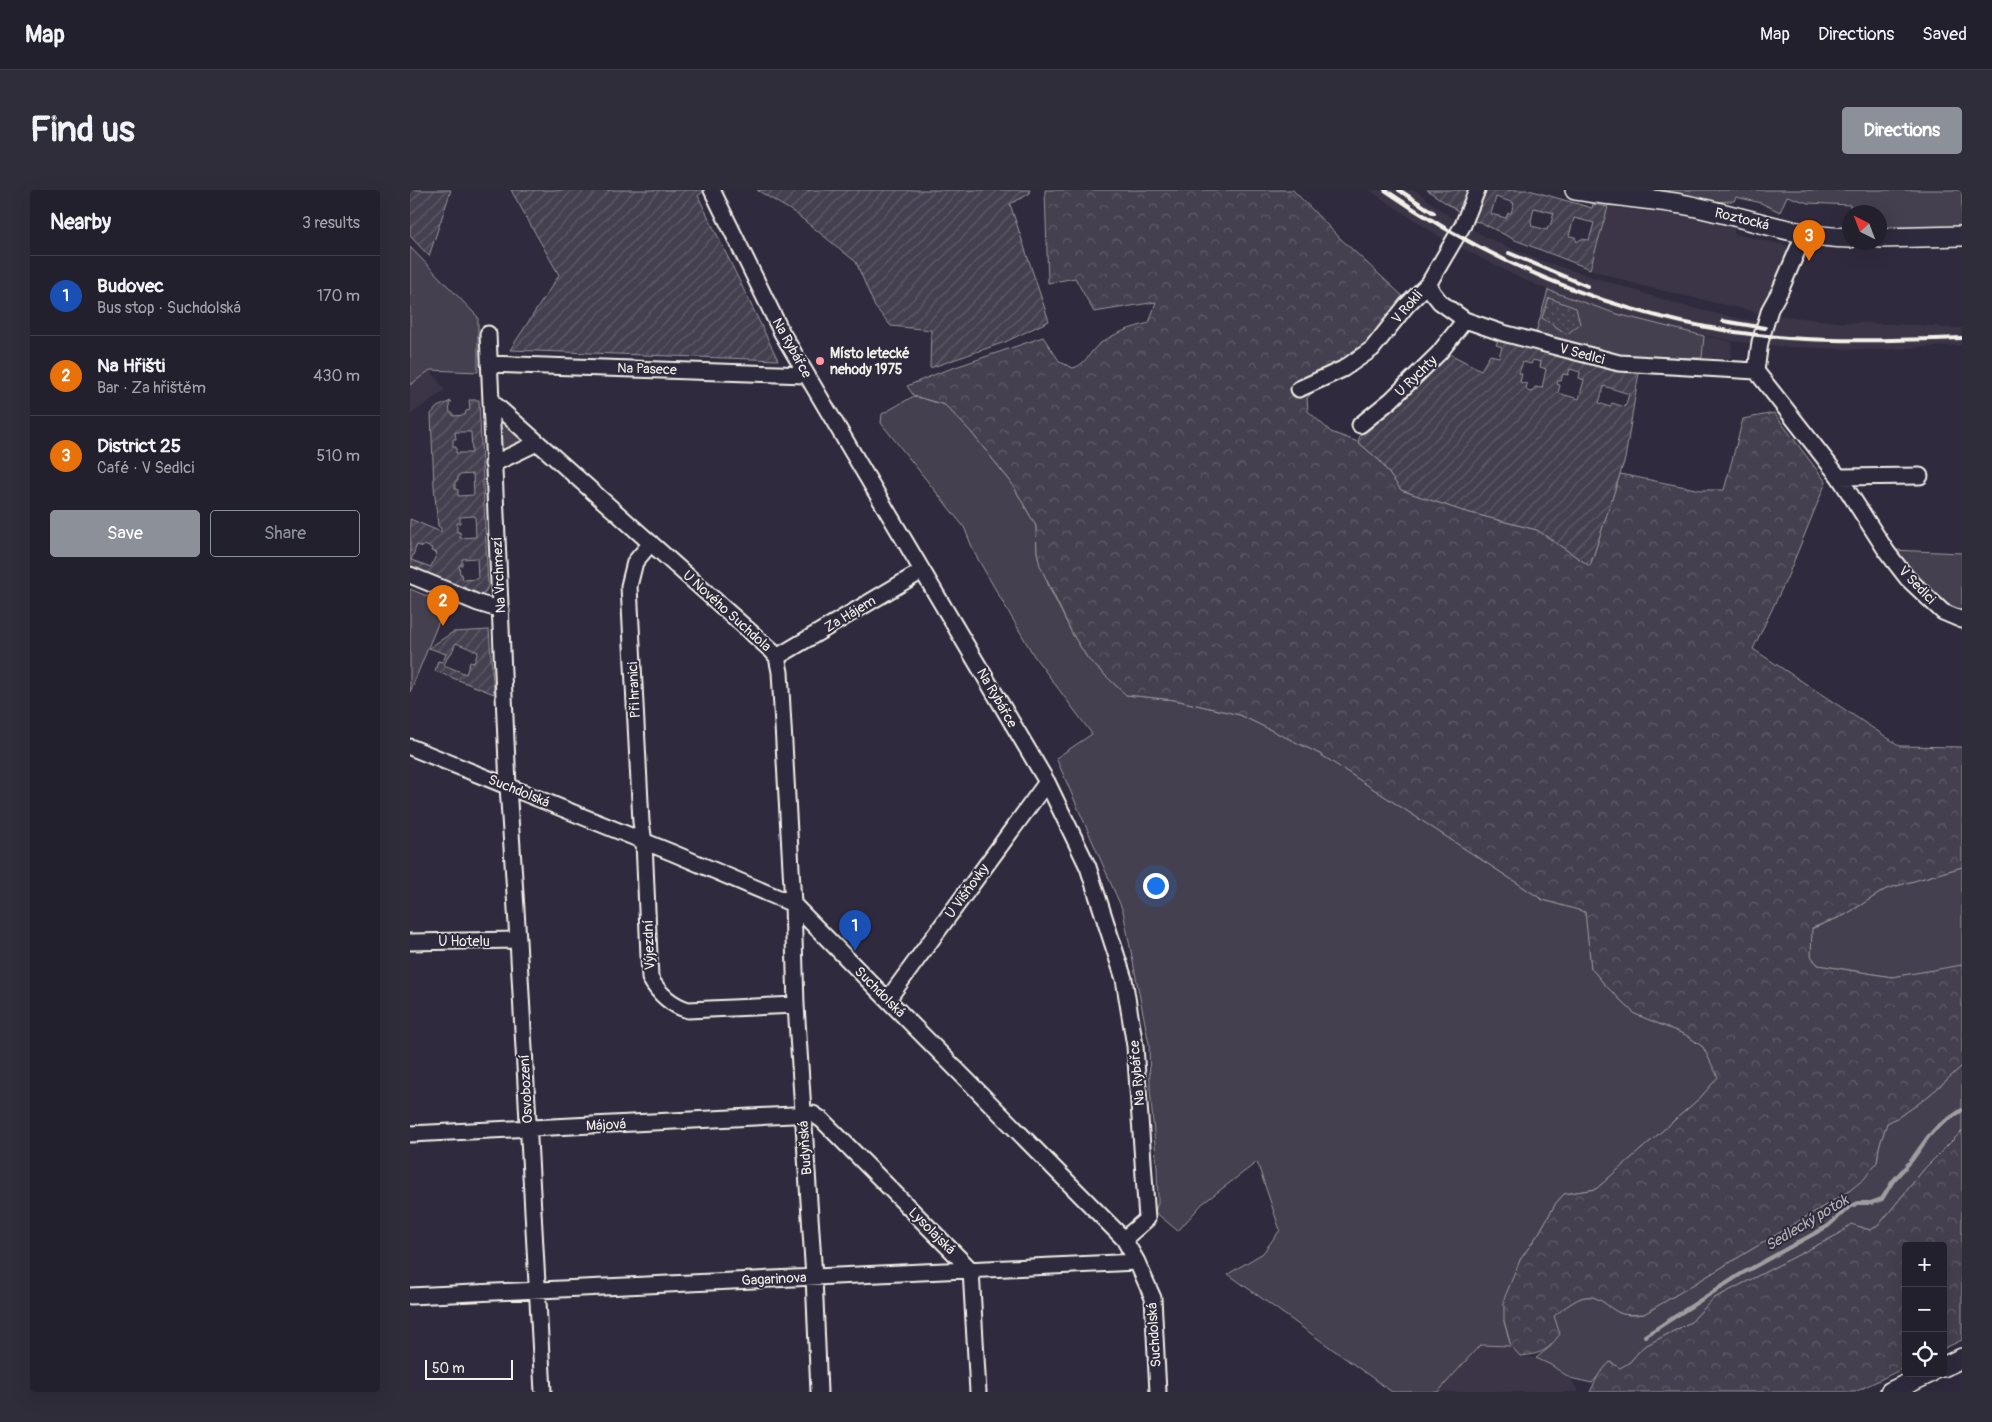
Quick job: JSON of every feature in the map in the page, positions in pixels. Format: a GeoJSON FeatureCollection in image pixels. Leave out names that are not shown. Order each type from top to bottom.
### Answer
{"type":"FeatureCollection","features":[{"type":"Feature","properties":{"kind":"main road","name":"Roztocká"},"geometry":{"type":"LineString","coordinates":[[1575,190],[1682,204],[1804,235],[1842,238]]}},
{"type":"Feature","properties":{"kind":"main road"},"geometry":{"type":"LineString","coordinates":[[1887,238],[1962,236]]}},
{"type":"Feature","properties":{"kind":"main road"},"geometry":{"type":"LineString","coordinates":[[1947,1365],[1962,1358]]}},
{"type":"Feature","properties":{"kind":"main road"},"geometry":{"type":"LineString","coordinates":[[1897,1391],[1923,1377]]}},
{"type":"Feature","properties":{"kind":"street","name":"Na Rybářce"},"geometry":{"type":"LineString","coordinates":[[712,190],[782,333],[1047,782],[1088,867],[1124,979],[1135,1046],[1147,1219],[1124,1239]]}},
{"type":"Feature","properties":{"kind":"street","name":"V Rokli"},"geometry":{"type":"LineString","coordinates":[[1299,389],[1343,369],[1372,350],[1406,306],[1429,283],[1463,225],[1477,190]]}},
{"type":"Feature","properties":{"kind":"street"},"geometry":{"type":"LineString","coordinates":[[1756,371],[1760,342],[1770,309],[1780,291],[1804,235]]}},
{"type":"Feature","properties":{"kind":"street","name":"V Sedlci"},"geometry":{"type":"LineString","coordinates":[[1429,283],[1432,292],[1440,302],[1465,320],[1503,333],[1618,363],[1756,371],[1838,477],[1887,552],[1907,578],[1943,612],[1962,620]]}},
{"type":"Feature","properties":{"kind":"street","name":"U Rychty"},"geometry":{"type":"LineString","coordinates":[[1360,425],[1391,400],[1439,353],[1465,320]]}},
{"type":"Feature","properties":{"kind":"street","name":"Na Vrchmezí"},"geometry":{"type":"LineString","coordinates":[[488,334],[508,786]]}},
{"type":"Feature","properties":{"kind":"street","name":"Na Pasece"},"geometry":{"type":"LineString","coordinates":[[489,364],[806,375]]}},
{"type":"Feature","properties":{"kind":"street","name":"U Nového Suchdola"},"geometry":{"type":"LineString","coordinates":[[491,401],[777,657],[780,672],[792,904]]}},
{"type":"Feature","properties":{"kind":"street"},"geometry":{"type":"LineString","coordinates":[[493,464],[537,443]]}},
{"type":"Feature","properties":{"kind":"street"},"geometry":{"type":"LineString","coordinates":[[1838,477],[1920,476]]}},
{"type":"Feature","properties":{"kind":"street","name":"Při hranici"},"geometry":{"type":"LineString","coordinates":[[644,842],[641,822],[629,586],[635,562],[651,543]]}},
{"type":"Feature","properties":{"kind":"street","name":"Za Hájem"},"geometry":{"type":"LineString","coordinates":[[777,657],[922,571]]}},
{"type":"Feature","properties":{"kind":"street"},"geometry":{"type":"LineString","coordinates":[[410,575],[478,603],[501,610]]}},
{"type":"Feature","properties":{"kind":"street","name":"Suchdolská"},"geometry":{"type":"LineString","coordinates":[[410,747],[792,904],[1124,1239],[1138,1262],[1153,1298],[1158,1392]]}},
{"type":"Feature","properties":{"kind":"street","name":"U Višňovky"},"geometry":{"type":"LineString","coordinates":[[888,999],[1047,782]]}},
{"type":"Feature","properties":{"kind":"street","name":"Osvobození"},"geometry":{"type":"LineString","coordinates":[[508,786],[543,1392]]}},
{"type":"Feature","properties":{"kind":"street","name":"Výjezdní"},"geometry":{"type":"LineString","coordinates":[[644,842],[650,978],[656,989],[677,1007],[688,1010],[796,1005]]}},
{"type":"Feature","properties":{"kind":"street","name":"Budyňská"},"geometry":{"type":"LineString","coordinates":[[792,904],[796,1005],[814,1277],[819,1392]]}},
{"type":"Feature","properties":{"kind":"street","name":"U Hotelu"},"geometry":{"type":"LineString","coordinates":[[410,942],[518,940]]}},
{"type":"Feature","properties":{"kind":"street","name":"Májová"},"geometry":{"type":"LineString","coordinates":[[410,1134],[803,1114]]}},
{"type":"Feature","properties":{"kind":"street","name":"Lysolajská"},"geometry":{"type":"LineString","coordinates":[[803,1114],[813,1114],[822,1120],[971,1270]]}},
{"type":"Feature","properties":{"kind":"street","name":"Gagarinova"},"geometry":{"type":"LineString","coordinates":[[410,1296],[1138,1262]]}},
{"type":"Feature","properties":{"kind":"street"},"geometry":{"type":"LineString","coordinates":[[971,1270],[978,1392]]}},
{"type":"Feature","properties":{"kind":"shaded area"},"geometry":{"type":"Polygon","coordinates":[[[1369,190],[1415,190],[1451,218],[1486,237],[1536,259],[1684,306],[1741,319],[1774,323],[1776,315],[1837,322],[1962,328],[1962,345],[1875,350],[1788,347],[1738,342],[1651,324],[1567,298],[1520,278],[1440,237],[1369,190]]]}},
{"type":"Feature","properties":{"kind":"shaded area"},"geometry":{"type":"Polygon","coordinates":[[[1608,207],[1680,215],[1734,226],[1734,234],[1785,245],[1790,252],[1759,313],[1635,284],[1590,269],[1608,207]]]}},
{"type":"Feature","properties":{"kind":"shaded area"},"geometry":{"type":"Polygon","coordinates":[[[1704,336],[1732,342],[1731,358],[1702,358],[1704,336]]]}},
{"type":"Feature","properties":{"kind":"shaded area"},"geometry":{"type":"Polygon","coordinates":[[[430,370],[445,390],[410,415],[410,385],[430,370]]]}},
{"type":"Feature","properties":{"kind":"shaded area"},"geometry":{"type":"Polygon","coordinates":[[[1480,1345],[1511,1346],[1520,1356],[1536,1358],[1551,1365],[1570,1378],[1579,1392],[1438,1392],[1480,1345]]]}},
{"type":"Feature","properties":{"kind":"green space"},"geometry":{"type":"Polygon","coordinates":[[[410,190],[451,190],[429,256],[410,236],[410,190]]]}},
{"type":"Feature","properties":{"kind":"green space"},"geometry":{"type":"Polygon","coordinates":[[[511,190],[705,190],[698,196],[778,360],[510,350],[559,275],[511,190]]]}},
{"type":"Feature","properties":{"kind":"green space"},"geometry":{"type":"Polygon","coordinates":[[[757,190],[1030,190],[1029,194],[1010,204],[1049,321],[1005,342],[930,368],[931,330],[891,326],[875,307],[856,262],[795,213],[757,190]]]}},
{"type":"Feature","properties":{"kind":"green space"},"geometry":{"type":"Polygon","coordinates":[[[1045,190],[1293,190],[1341,239],[1407,300],[1362,354],[1336,368],[1307,398],[1308,411],[1331,432],[1358,442],[1380,461],[1401,490],[1463,511],[1537,530],[1590,566],[1620,474],[1701,490],[1724,490],[1743,419],[1774,413],[1826,482],[1787,578],[1753,649],[1900,746],[1962,747],[1962,867],[1886,889],[1845,915],[1812,928],[1811,956],[1818,965],[1892,977],[1962,965],[1962,1066],[1936,1090],[1887,1123],[1879,1147],[1877,1162],[1864,1179],[1849,1191],[1644,1314],[1623,1314],[1592,1297],[1581,1298],[1554,1316],[1560,1334],[1543,1351],[1520,1356],[1511,1346],[1504,1321],[1504,1299],[1520,1260],[1539,1233],[1556,1203],[1564,1194],[1596,1189],[1701,1097],[1718,1077],[1703,1047],[1686,1035],[1635,1014],[1606,986],[1591,968],[1585,912],[1543,900],[1320,754],[1240,715],[1175,700],[1126,695],[1088,659],[1073,635],[1040,566],[1037,552],[1036,526],[1011,482],[971,432],[945,405],[914,396],[907,386],[941,372],[1043,337],[1060,362],[1073,368],[1084,362],[1098,345],[1110,337],[1149,323],[1156,302],[1094,312],[1075,278],[1048,283],[1045,190]]]}},
{"type":"Feature","properties":{"kind":"green space"},"geometry":{"type":"Polygon","coordinates":[[[1427,190],[1468,190],[1459,212],[1427,190]]]}},
{"type":"Feature","properties":{"kind":"green space"},"geometry":{"type":"Polygon","coordinates":[[[1484,190],[1529,190],[1592,208],[1593,204],[1608,207],[1590,269],[1515,240],[1480,222],[1470,221],[1484,190]],[[1496,197],[1491,214],[1506,218],[1508,213],[1511,213],[1514,203],[1496,197]],[[1534,208],[1531,221],[1532,226],[1547,230],[1554,213],[1534,208]],[[1574,218],[1569,236],[1575,237],[1577,242],[1581,239],[1589,240],[1594,223],[1574,218]]]}},
{"type":"Feature","properties":{"kind":"green space"},"geometry":{"type":"Polygon","coordinates":[[[1630,190],[1962,190],[1962,227],[1887,230],[1887,205],[1808,203],[1787,196],[1780,212],[1761,203],[1736,197],[1734,201],[1708,202],[1630,190]]]}},
{"type":"Feature","properties":{"kind":"green space"},"geometry":{"type":"Polygon","coordinates":[[[410,247],[478,317],[478,372],[430,370],[410,385],[410,247]]]}},
{"type":"Feature","properties":{"kind":"green space"},"geometry":{"type":"Polygon","coordinates":[[[1548,290],[1617,314],[1704,336],[1702,358],[1626,356],[1535,336],[1548,290]]]}},
{"type":"Feature","properties":{"kind":"green space"},"geometry":{"type":"Polygon","coordinates":[[[1549,298],[1576,308],[1580,324],[1567,334],[1542,318],[1549,298]]]}},
{"type":"Feature","properties":{"kind":"green space"},"geometry":{"type":"Polygon","coordinates":[[[1498,340],[1620,371],[1639,372],[1625,459],[1590,566],[1537,530],[1463,511],[1401,490],[1380,461],[1358,442],[1362,428],[1444,351],[1481,370],[1490,355],[1499,357],[1502,347],[1496,345],[1498,340]],[[1533,360],[1531,364],[1523,362],[1519,373],[1522,374],[1520,382],[1527,384],[1526,389],[1529,392],[1533,391],[1535,387],[1542,388],[1546,369],[1540,367],[1541,362],[1533,360]],[[1570,369],[1568,375],[1563,374],[1561,381],[1558,381],[1557,384],[1560,385],[1558,393],[1579,399],[1584,380],[1579,378],[1580,372],[1570,369]],[[1604,386],[1599,403],[1610,407],[1612,403],[1625,407],[1629,394],[1604,386]]]}},
{"type":"Feature","properties":{"kind":"green space"},"geometry":{"type":"Polygon","coordinates":[[[914,396],[945,405],[971,432],[1011,482],[1036,526],[1037,552],[1049,587],[1073,635],[1088,659],[1126,695],[1175,700],[1240,715],[1320,754],[1543,900],[1586,912],[1591,968],[1606,986],[1635,1014],[1686,1035],[1703,1047],[1719,1077],[1701,1097],[1596,1189],[1564,1194],[1556,1203],[1539,1233],[1520,1260],[1504,1321],[1511,1346],[1480,1345],[1438,1392],[1392,1392],[1228,1274],[1263,1253],[1280,1230],[1257,1162],[1202,1204],[1178,1231],[1155,1212],[1158,1202],[1157,1168],[1150,1089],[1149,1044],[1123,911],[1056,758],[1092,734],[1034,656],[975,554],[964,527],[881,423],[882,414],[914,396]]]}},
{"type":"Feature","properties":{"kind":"green space"},"geometry":{"type":"Polygon","coordinates":[[[469,400],[479,400],[488,586],[485,593],[479,596],[410,569],[410,519],[441,532],[441,528],[438,526],[434,486],[431,414],[437,407],[451,401],[449,403],[450,413],[453,413],[453,416],[465,415],[466,411],[470,410],[469,400]],[[455,432],[456,439],[453,439],[453,447],[456,447],[456,453],[472,453],[471,432],[455,432]],[[473,474],[458,475],[458,481],[455,481],[455,489],[458,490],[458,496],[474,495],[473,474]],[[475,516],[460,517],[460,523],[457,523],[457,532],[460,532],[460,538],[476,537],[475,516]],[[417,545],[411,560],[431,567],[437,553],[431,551],[432,548],[417,545]],[[477,558],[462,559],[462,565],[459,565],[463,580],[478,579],[477,558]]]}},
{"type":"Feature","properties":{"kind":"green space"},"geometry":{"type":"Polygon","coordinates":[[[499,420],[502,420],[522,438],[521,445],[501,454],[499,420]]]}},
{"type":"Feature","properties":{"kind":"green space"},"geometry":{"type":"Polygon","coordinates":[[[1892,550],[1962,553],[1962,612],[1947,606],[1945,609],[1892,550]]]}},
{"type":"Feature","properties":{"kind":"green space"},"geometry":{"type":"Polygon","coordinates":[[[410,589],[446,604],[410,692],[410,589]]]}},
{"type":"Feature","properties":{"kind":"green space"},"geometry":{"type":"Polygon","coordinates":[[[489,630],[494,694],[435,671],[438,661],[443,662],[446,654],[429,648],[453,632],[489,630]],[[456,643],[444,665],[466,674],[470,662],[474,663],[478,652],[456,643]]]}},
{"type":"Feature","properties":{"kind":"green space"},"geometry":{"type":"Polygon","coordinates":[[[1962,867],[1962,966],[1892,977],[1818,965],[1811,956],[1811,929],[1845,915],[1886,889],[1962,867]]]}},
{"type":"Feature","properties":{"kind":"green space"},"geometry":{"type":"Polygon","coordinates":[[[1962,1066],[1962,1131],[1925,1168],[1878,1226],[1870,1230],[1851,1225],[1837,1235],[1713,1299],[1691,1322],[1643,1347],[1630,1362],[1620,1369],[1610,1362],[1592,1383],[1570,1378],[1551,1365],[1536,1358],[1551,1346],[1553,1316],[1577,1300],[1592,1297],[1620,1313],[1629,1315],[1644,1314],[1849,1191],[1877,1162],[1879,1147],[1887,1123],[1936,1090],[1962,1066]]]}},
{"type":"Feature","properties":{"kind":"green space"},"geometry":{"type":"Polygon","coordinates":[[[1962,1131],[1962,1340],[1947,1347],[1947,1242],[1902,1242],[1902,1369],[1855,1392],[1590,1392],[1599,1374],[1610,1362],[1620,1368],[1630,1362],[1643,1347],[1691,1322],[1713,1299],[1837,1235],[1851,1224],[1870,1230],[1878,1226],[1925,1168],[1962,1131]]]}},
{"type":"Feature","properties":{"kind":"waterway","name":"Sedlecký potok"},"geometry":{"type":"LineString","coordinates":[[1645,1336],[1741,1274],[1828,1226],[1848,1208],[1858,1203],[1871,1203],[1882,1199],[1893,1181],[1911,1161],[1928,1137],[1937,1127],[1962,1110]]}},
{"type":"Feature","properties":{"kind":"railway"},"geometry":{"type":"LineString","coordinates":[[1385,190],[1430,219],[1526,270],[1577,291],[1628,308],[1681,322],[1734,332],[1788,338],[1853,340],[1962,338]]}},
{"type":"Feature","properties":{"kind":"railway"},"geometry":{"type":"LineString","coordinates":[[1399,190],[1434,213]]}},
{"type":"Feature","properties":{"kind":"railway"},"geometry":{"type":"LineString","coordinates":[[1509,253],[1587,286]]}},
{"type":"Feature","properties":{"kind":"railway"},"geometry":{"type":"LineString","coordinates":[[1723,321],[1765,328]]}},
{"type":"Feature","properties":{"kind":"place","name":"District 25"},"geometry":{"type":"Point","coordinates":[1809,261]}},
{"type":"Feature","properties":{"kind":"place","name":"Místo letecké nehody 1975"},"geometry":{"type":"Point","coordinates":[820,361]}},
{"type":"Feature","properties":{"kind":"place","name":"Na Hřišti"},"geometry":{"type":"Point","coordinates":[443,626]}},
{"type":"Feature","properties":{"kind":"place","name":"Budovec"},"geometry":{"type":"Point","coordinates":[855,951]}}]}
